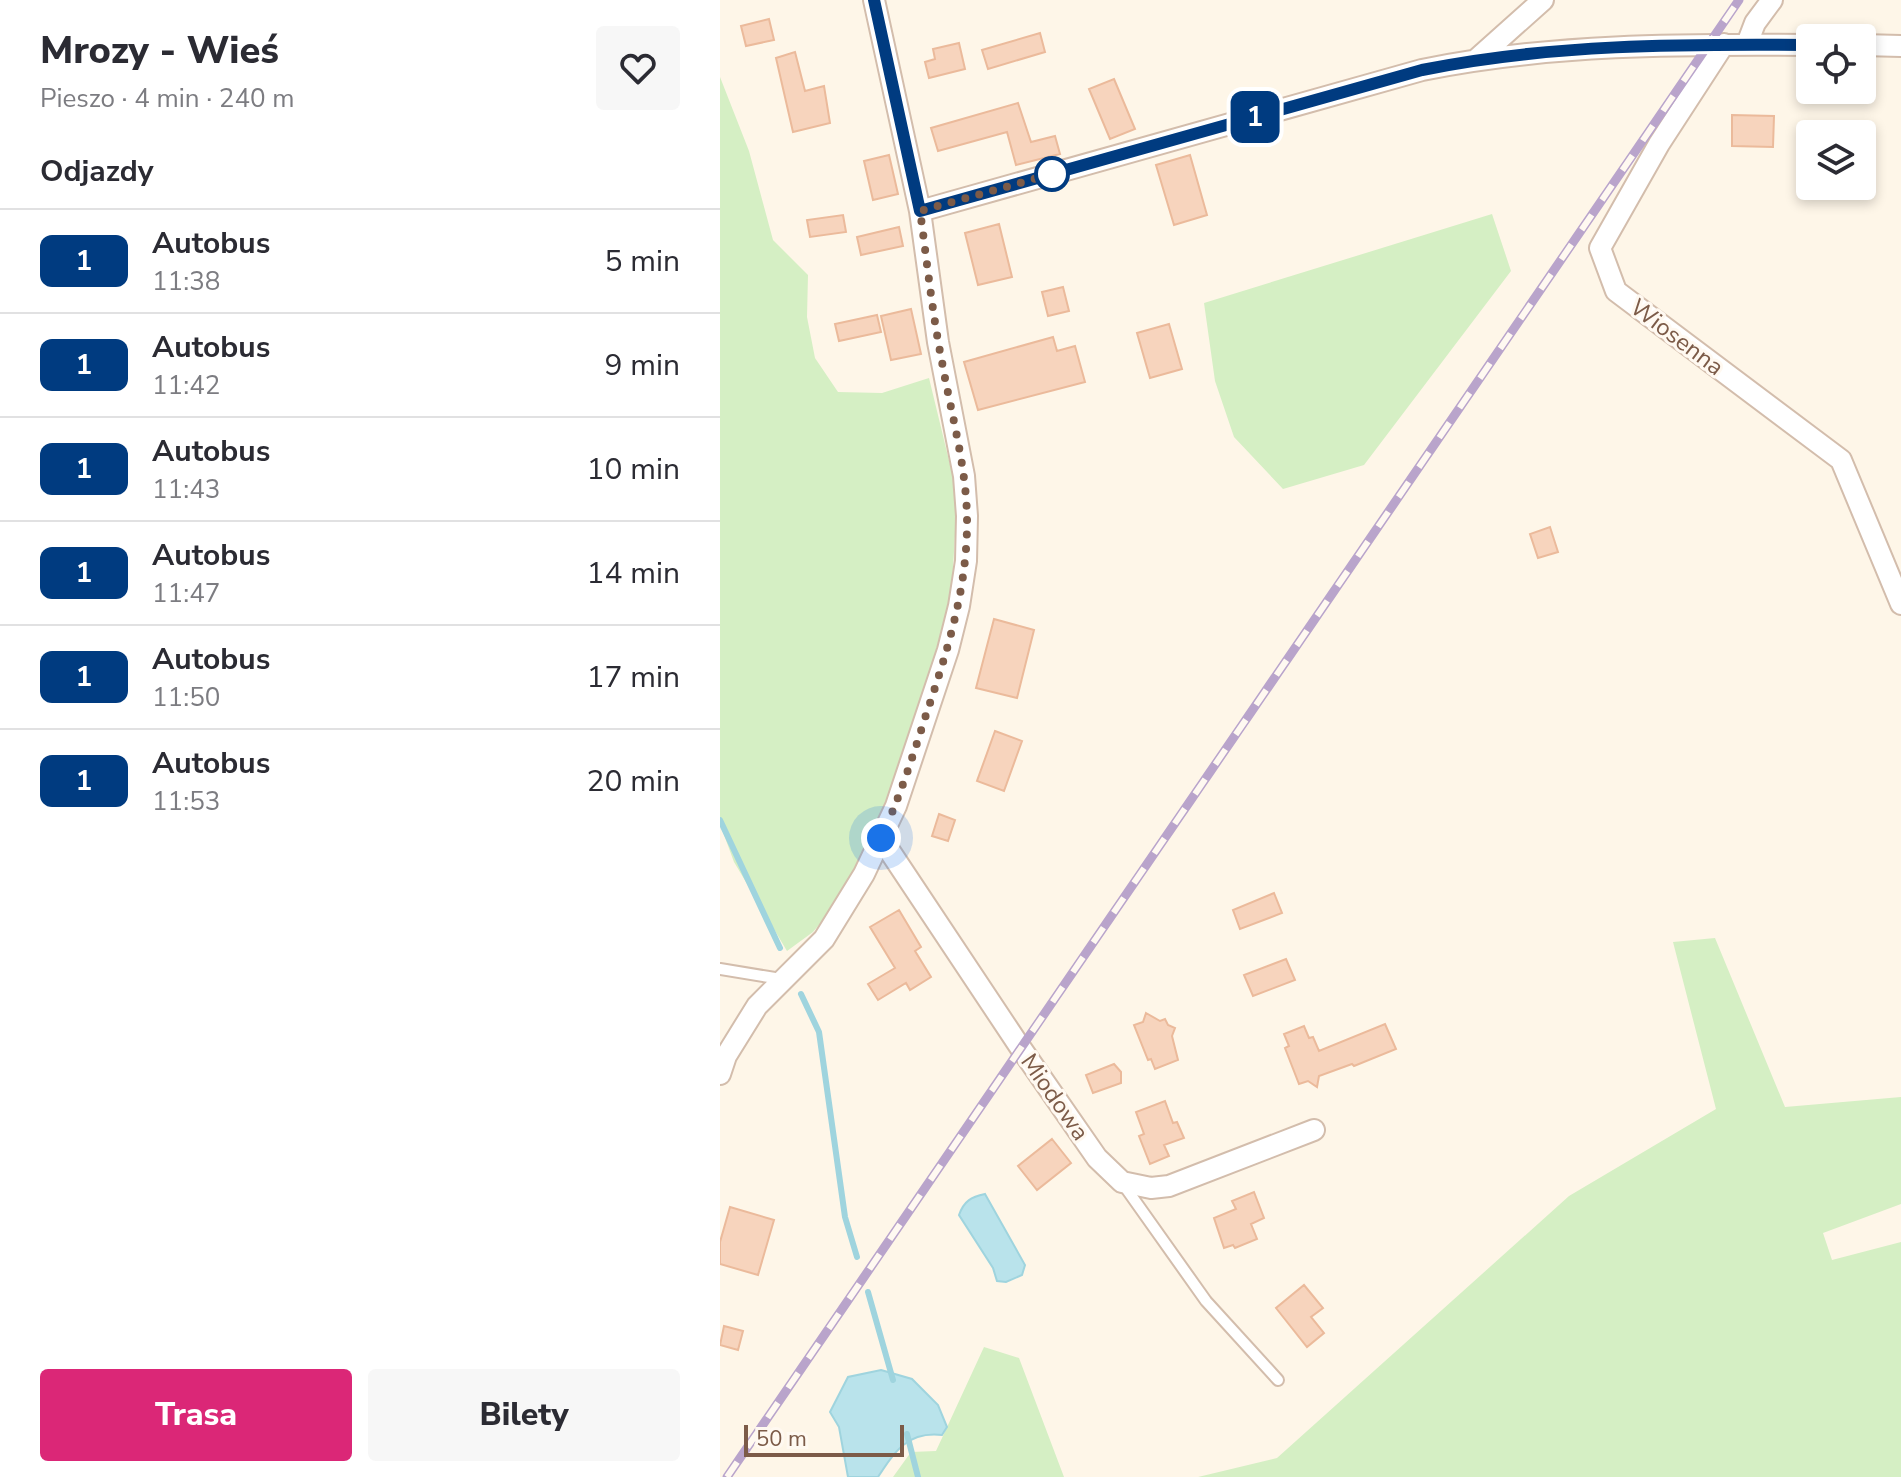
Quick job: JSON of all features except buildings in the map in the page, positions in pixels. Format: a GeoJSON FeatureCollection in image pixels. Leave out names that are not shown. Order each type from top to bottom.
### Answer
{"type":"FeatureCollection","features":[{"type":"Feature","properties":{"kind":"street"},"geometry":{"type":"LineString","coordinates":[[720,1074],[726,1056],[757,1006],[824,939],[864,874],[896,806],[948,650],[966,561],[964,476],[938,342],[920,211],[874,0]]}},
{"type":"Feature","properties":{"kind":"street"},"geometry":{"type":"LineString","coordinates":[[1477,59],[1543,0]]}},
{"type":"Feature","properties":{"kind":"street"},"geometry":{"type":"LineString","coordinates":[[1747,44],[1755,23],[1772,0]]}},
{"type":"Feature","properties":{"kind":"street","name":"Wiosenna"},"geometry":{"type":"LineString","coordinates":[[1724,44],[1659,144],[1600,248],[1616,291],[1841,460],[1901,604]]}},
{"type":"Feature","properties":{"kind":"street"},"geometry":{"type":"LineString","coordinates":[[920,211],[1407,74],[1477,59],[1592,49],[1796,45]]}},
{"type":"Feature","properties":{"kind":"street"},"geometry":{"type":"LineString","coordinates":[[1876,45],[1901,46]]}},
{"type":"Feature","properties":{"kind":"street","name":"Miodowa"},"geometry":{"type":"LineString","coordinates":[[881,838],[1097,1158],[1122,1182]]}},
{"type":"Feature","properties":{"kind":"street"},"geometry":{"type":"LineString","coordinates":[[1122,1182],[1151,1188],[1169,1186],[1314,1130]]}},
{"type":"Feature","properties":{"kind":"lane"},"geometry":{"type":"LineString","coordinates":[[720,969],[781,979]]}},
{"type":"Feature","properties":{"kind":"lane"},"geometry":{"type":"LineString","coordinates":[[1122,1182],[1206,1301],[1278,1380]]}},
{"type":"Feature","properties":{"kind":"green space"},"geometry":{"type":"Polygon","coordinates":[[[720,77],[749,151],[773,240],[808,275],[807,317],[815,358],[838,392],[882,393],[929,378],[953,477],[956,518],[951,602],[940,648],[903,757],[873,833],[838,902],[813,932],[787,951],[734,862],[720,824],[720,77]]]}},
{"type":"Feature","properties":{"kind":"green space"},"geometry":{"type":"Polygon","coordinates":[[[1492,214],[1511,271],[1364,465],[1283,489],[1234,437],[1215,381],[1204,303],[1492,214]]]}},
{"type":"Feature","properties":{"kind":"green space"},"geometry":{"type":"Polygon","coordinates":[[[1715,938],[1785,1107],[1901,1097],[1901,1204],[1823,1233],[1832,1260],[1901,1242],[1901,1477],[1198,1477],[1277,1458],[1569,1196],[1716,1109],[1673,942],[1715,938]]]}},
{"type":"Feature","properties":{"kind":"green space"},"geometry":{"type":"Polygon","coordinates":[[[984,1347],[1019,1358],[1064,1477],[893,1477],[911,1452],[936,1451],[984,1347]]]}},
{"type":"Feature","properties":{"kind":"water"},"geometry":{"type":"Polygon","coordinates":[[[985,1194],[1025,1265],[1022,1275],[1006,1282],[997,1281],[993,1268],[959,1215],[969,1200],[985,1194]]]}},
{"type":"Feature","properties":{"kind":"water"},"geometry":{"type":"Polygon","coordinates":[[[881,1370],[912,1379],[938,1405],[947,1427],[942,1435],[920,1436],[904,1445],[878,1477],[848,1477],[839,1427],[830,1412],[848,1377],[881,1370]]]}},
{"type":"Feature","properties":{"kind":"waterway"},"geometry":{"type":"LineString","coordinates":[[720,820],[780,948]]}},
{"type":"Feature","properties":{"kind":"waterway"},"geometry":{"type":"LineString","coordinates":[[801,994],[819,1032],[845,1217],[857,1257]]}},
{"type":"Feature","properties":{"kind":"waterway"},"geometry":{"type":"LineString","coordinates":[[868,1292],[893,1380]]}},
{"type":"Feature","properties":{"kind":"waterway"},"geometry":{"type":"LineString","coordinates":[[907,1434],[918,1477]]}},
{"type":"Feature","properties":{"kind":"railway"},"geometry":{"type":"LineString","coordinates":[[727,1477],[1739,0]]}},
{"type":"Feature","properties":{"kind":"bus line","name":"1"},"geometry":{"type":"LineString","coordinates":[[874,0],[920,211],[1422,70],[1477,59],[1592,49],[1709,44],[1796,45]]}},
{"type":"Feature","properties":{"kind":"route"},"geometry":{"type":"LineString","coordinates":[[881,838],[896,806],[948,650],[966,561],[964,476],[938,342],[920,211],[1052,174]]}}]}
